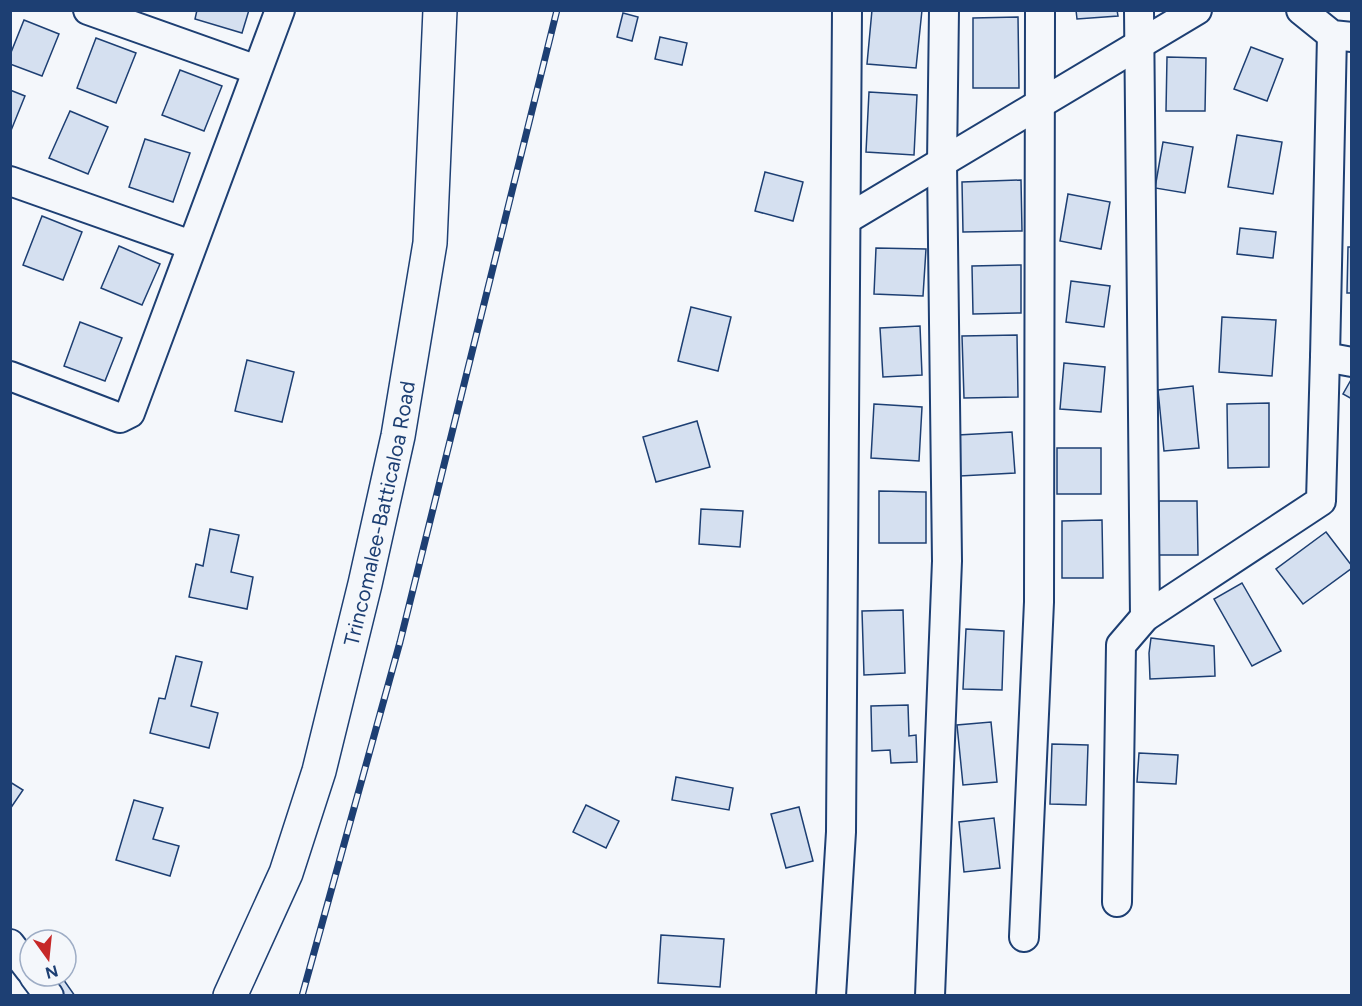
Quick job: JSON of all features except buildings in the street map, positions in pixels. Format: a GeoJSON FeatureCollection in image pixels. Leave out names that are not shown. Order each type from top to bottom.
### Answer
{"type":"FeatureCollection","features":[{"type":"Feature","properties":{"kind":"highway","name":"Trincomalee-Batticaloa Road"},"geometry":{"type":"LineString","coordinates":[[230,996],[286,873],[319,771],[365,584],[398,436],[430,243],[440,10]]}},
{"type":"Feature","properties":{"kind":"street"},"geometry":{"type":"LineString","coordinates":[[88,10],[257,70]]}},
{"type":"Feature","properties":{"kind":"street"},"geometry":{"type":"LineString","coordinates":[[10,376],[110,415],[120,418],[129,412],[280,10]]}},
{"type":"Feature","properties":{"kind":"street"},"geometry":{"type":"LineString","coordinates":[[831,996],[841,832],[847,10]]}},
{"type":"Feature","properties":{"kind":"street"},"geometry":{"type":"LineString","coordinates":[[930,996],[947,561],[942,163],[944,10]]}},
{"type":"Feature","properties":{"kind":"street"},"geometry":{"type":"LineString","coordinates":[[1024,937],[1039,602],[1040,10]]}},
{"type":"Feature","properties":{"kind":"street"},"geometry":{"type":"LineString","coordinates":[[1139,10],[1144,616]]}},
{"type":"Feature","properties":{"kind":"street"},"geometry":{"type":"LineString","coordinates":[[847,219],[1197,10]]}},
{"type":"Feature","properties":{"kind":"street"},"geometry":{"type":"LineString","coordinates":[[1117,902],[1121,645],[1144,616],[1321,501],[1338,359],[1342,36],[1301,10]]}},
{"type":"Feature","properties":{"kind":"street"},"geometry":{"type":"LineString","coordinates":[[10,181],[191,245]]}},
{"type":"Feature","properties":{"kind":"railway"},"geometry":{"type":"LineString","coordinates":[[302,996],[400,642],[557,10]]}}]}
